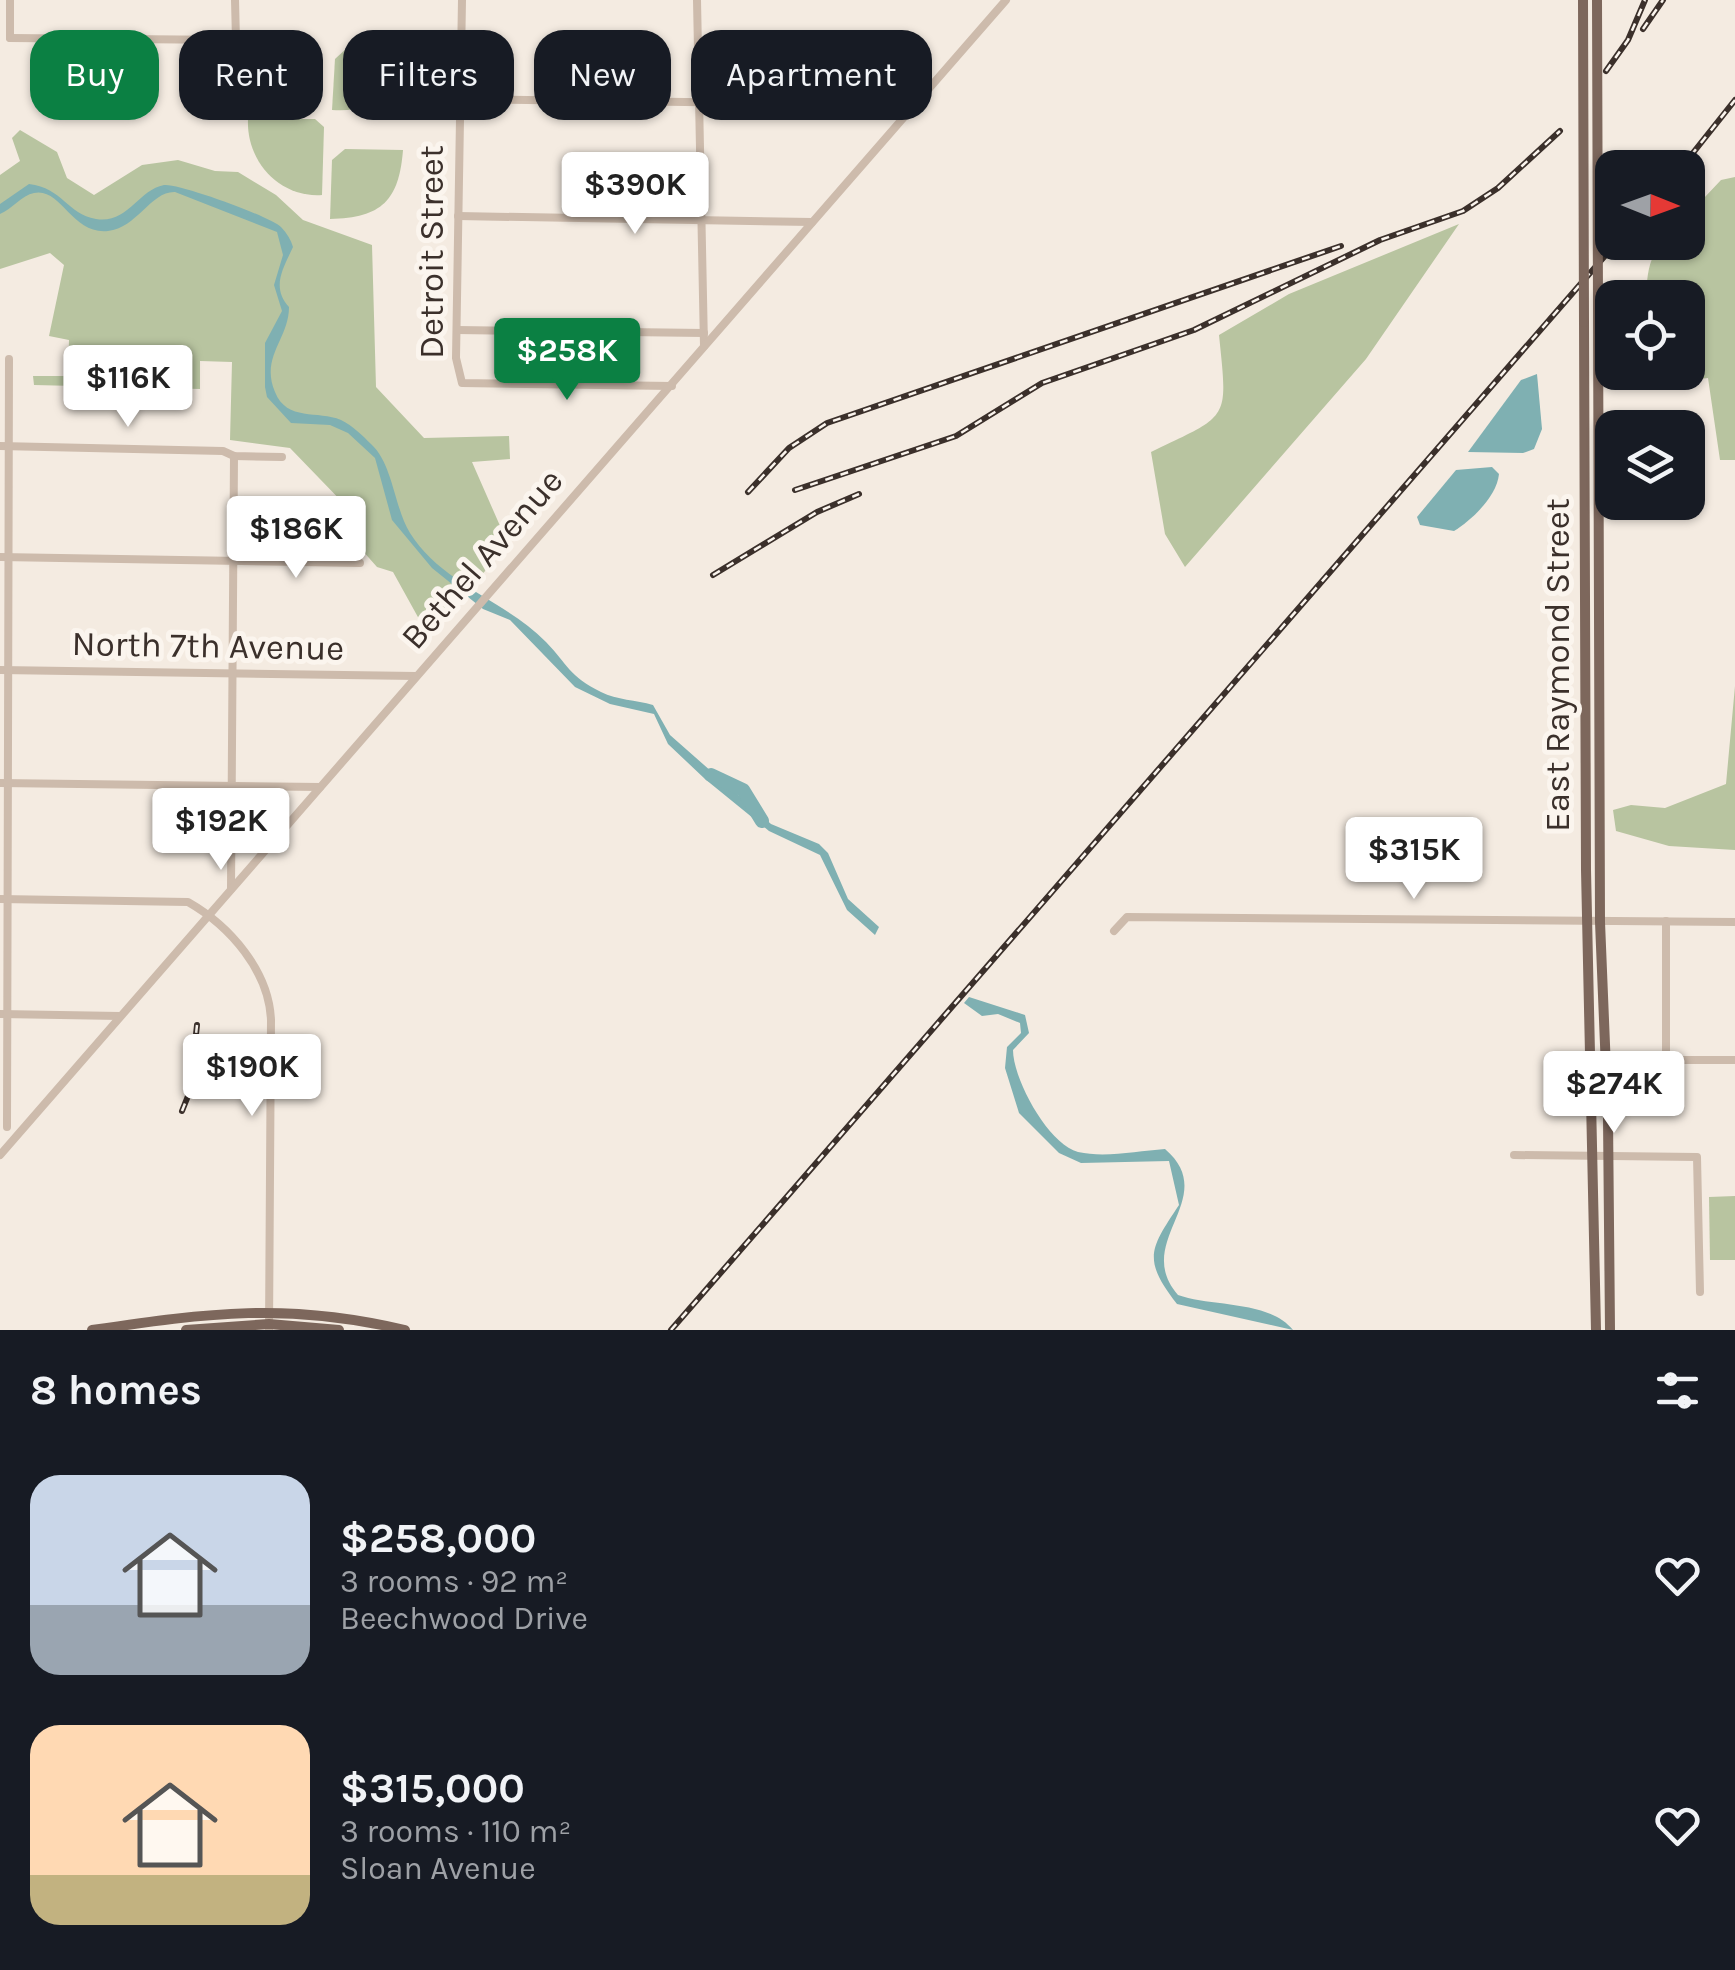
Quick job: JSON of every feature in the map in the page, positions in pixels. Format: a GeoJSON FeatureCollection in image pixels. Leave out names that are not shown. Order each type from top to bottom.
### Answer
{"type":"FeatureCollection","features":[{"type":"Feature","properties":{"kind":"main road","name":"East Raymond Street"},"geometry":{"type":"LineString","coordinates":[[1583,0],[1586,923],[1595,1155],[1596,1330]]}},
{"type":"Feature","properties":{"kind":"main road","name":"East Raymond Street"},"geometry":{"type":"LineString","coordinates":[[1597,0],[1600,922],[1609,1155],[1610,1330]]}},
{"type":"Feature","properties":{"kind":"main road"},"geometry":{"type":"LineString","coordinates":[[1585,600],[1599,599]]}},
{"type":"Feature","properties":{"kind":"main road"},"geometry":{"type":"LineString","coordinates":[[92,1330],[220,1312],[269,1310],[334,1315],[405,1330]]}},
{"type":"Feature","properties":{"kind":"main road"},"geometry":{"type":"LineString","coordinates":[[186,1330],[339,1330]]}},
{"type":"Feature","properties":{"kind":"street"},"geometry":{"type":"LineString","coordinates":[[10,0],[10,38]]}},
{"type":"Feature","properties":{"kind":"street"},"geometry":{"type":"LineString","coordinates":[[0,46],[10,38],[236,40],[235,0]]}},
{"type":"Feature","properties":{"kind":"street","name":"Detroit Street"},"geometry":{"type":"LineString","coordinates":[[461,30],[462,0]]}},
{"type":"Feature","properties":{"kind":"street"},"geometry":{"type":"LineString","coordinates":[[697,0],[698,30]]}},
{"type":"Feature","properties":{"kind":"street","name":"Bethel Avenue"},"geometry":{"type":"LineString","coordinates":[[932,85],[1006,0]]}},
{"type":"Feature","properties":{"kind":"street"},"geometry":{"type":"LineString","coordinates":[[514,100],[691,102]]}},
{"type":"Feature","properties":{"kind":"street","name":"Detroit Street"},"geometry":{"type":"LineString","coordinates":[[459,120],[456,372],[462,383],[672,386]]}},
{"type":"Feature","properties":{"kind":"street"},"geometry":{"type":"LineString","coordinates":[[702,120],[704,346]]}},
{"type":"Feature","properties":{"kind":"street","name":"Bethel Avenue"},"geometry":{"type":"LineString","coordinates":[[0,1154],[902,120]]}},
{"type":"Feature","properties":{"kind":"street"},"geometry":{"type":"LineString","coordinates":[[458,216],[812,222]]}},
{"type":"Feature","properties":{"kind":"street"},"geometry":{"type":"LineString","coordinates":[[458,330],[704,332]]}},
{"type":"Feature","properties":{"kind":"street"},"geometry":{"type":"LineString","coordinates":[[9,359],[4,446],[4,1127],[17,1135]]}},
{"type":"Feature","properties":{"kind":"street"},"geometry":{"type":"LineString","coordinates":[[4,446],[223,451],[234,456],[282,458]]}},
{"type":"Feature","properties":{"kind":"street"},"geometry":{"type":"LineString","coordinates":[[231,889],[234,456]]}},
{"type":"Feature","properties":{"kind":"street"},"geometry":{"type":"LineString","coordinates":[[4,558],[360,563]]}},
{"type":"Feature","properties":{"kind":"street","name":"North 7th Avenue"},"geometry":{"type":"LineString","coordinates":[[4,670],[416,676]]}},
{"type":"Feature","properties":{"kind":"street"},"geometry":{"type":"LineString","coordinates":[[4,783],[320,787]]}},
{"type":"Feature","properties":{"kind":"street"},"geometry":{"type":"LineString","coordinates":[[3,899],[186,902],[208,916],[257,968],[270,1006],[269,1327]]}},
{"type":"Feature","properties":{"kind":"street"},"geometry":{"type":"LineString","coordinates":[[1114,930],[1127,918],[1735,922]]}},
{"type":"Feature","properties":{"kind":"street"},"geometry":{"type":"LineString","coordinates":[[1666,922],[1666,1106]]}},
{"type":"Feature","properties":{"kind":"street"},"geometry":{"type":"LineString","coordinates":[[3,1014],[121,1016]]}},
{"type":"Feature","properties":{"kind":"street"},"geometry":{"type":"LineString","coordinates":[[1666,1060],[1735,1060]]}},
{"type":"Feature","properties":{"kind":"street"},"geometry":{"type":"LineString","coordinates":[[1514,1155],[1698,1158],[1700,1292]]}},
{"type":"Feature","properties":{"kind":"green space"},"geometry":{"type":"Polygon","coordinates":[[[343,52],[343,110],[332,110],[335,59],[343,52]]]}},
{"type":"Feature","properties":{"kind":"green space"},"geometry":{"type":"Polygon","coordinates":[[[248,120],[316,120],[324,127],[322,195],[292,190],[268,174],[249,134],[248,120]]]}},
{"type":"Feature","properties":{"kind":"green space"},"geometry":{"type":"Polygon","coordinates":[[[20,130],[57,152],[67,178],[94,195],[142,165],[178,160],[215,171],[238,172],[276,195],[303,220],[372,245],[376,387],[424,438],[509,436],[510,459],[472,462],[508,544],[429,637],[393,572],[377,567],[354,541],[348,508],[290,448],[230,440],[232,362],[200,361],[200,389],[34,385],[33,376],[68,376],[69,340],[49,336],[64,265],[50,253],[0,269],[0,175],[20,161],[12,138],[20,130]]]}},
{"type":"Feature","properties":{"kind":"green space"},"geometry":{"type":"Polygon","coordinates":[[[345,149],[403,150],[401,167],[392,194],[375,210],[330,219],[332,160],[345,149]]]}},
{"type":"Feature","properties":{"kind":"green space"},"geometry":{"type":"Polygon","coordinates":[[[1735,177],[1735,460],[1720,460],[1708,378],[1705,378],[1705,280],[1647,280],[1652,260],[1705,260],[1705,197],[1721,180],[1735,177]]]}},
{"type":"Feature","properties":{"kind":"green space"},"geometry":{"type":"Polygon","coordinates":[[[1459,224],[1366,359],[1185,567],[1165,534],[1151,452],[1196,430],[1218,412],[1223,385],[1219,335],[1289,294],[1459,224]]]}},
{"type":"Feature","properties":{"kind":"green space"},"geometry":{"type":"Polygon","coordinates":[[[1735,686],[1735,850],[1669,846],[1616,831],[1613,810],[1631,805],[1665,808],[1726,784],[1735,686]]]}},
{"type":"Feature","properties":{"kind":"green space"},"geometry":{"type":"Polygon","coordinates":[[[1735,1196],[1735,1260],[1710,1260],[1709,1197],[1735,1196]]]}},
{"type":"Feature","properties":{"kind":"water"},"geometry":{"type":"Polygon","coordinates":[[[29,184],[50,190],[78,212],[96,219],[125,212],[147,193],[164,185],[224,202],[281,227],[293,247],[280,285],[289,307],[288,318],[271,368],[271,380],[280,401],[295,411],[341,420],[371,444],[389,474],[410,533],[439,566],[530,628],[590,686],[613,697],[653,705],[670,735],[771,824],[819,844],[828,853],[848,899],[879,927],[875,935],[847,910],[820,855],[769,831],[705,779],[668,744],[654,714],[610,704],[575,687],[510,620],[483,609],[432,568],[392,520],[375,458],[348,433],[330,425],[291,423],[267,397],[265,343],[282,311],[274,285],[283,255],[277,232],[175,192],[158,197],[127,224],[108,231],[85,226],[43,193],[30,194],[0,214],[0,204],[29,184]]]}},
{"type":"Feature","properties":{"kind":"water"},"geometry":{"type":"Polygon","coordinates":[[[1537,374],[1542,429],[1534,449],[1523,453],[1468,452],[1521,380],[1537,374]]]}},
{"type":"Feature","properties":{"kind":"water"},"geometry":{"type":"Polygon","coordinates":[[[1492,467],[1499,474],[1494,491],[1468,521],[1454,531],[1420,525],[1417,517],[1456,470],[1492,467]]]}},
{"type":"Feature","properties":{"kind":"water"},"geometry":{"type":"Polygon","coordinates":[[[969,997],[1025,1015],[1029,1033],[1013,1050],[1019,1077],[1044,1124],[1067,1147],[1099,1154],[1165,1149],[1180,1167],[1182,1202],[1164,1256],[1166,1275],[1178,1295],[1255,1309],[1283,1320],[1293,1330],[1177,1304],[1158,1276],[1154,1254],[1179,1205],[1169,1161],[1081,1163],[1059,1153],[1019,1113],[1005,1068],[1007,1047],[1021,1033],[1020,1023],[998,1014],[982,1016],[964,1003],[969,997]]]}},
{"type":"Feature","properties":{"kind":"waterway"},"geometry":{"type":"LineString","coordinates":[[711,775],[743,790],[762,821]]}},
{"type":"Feature","properties":{"kind":"railway"},"geometry":{"type":"LineString","coordinates":[[1606,71],[1628,40],[1645,0]]}},
{"type":"Feature","properties":{"kind":"railway"},"geometry":{"type":"LineString","coordinates":[[1643,29],[1663,0]]}},
{"type":"Feature","properties":{"kind":"railway"},"geometry":{"type":"LineString","coordinates":[[1695,150],[1735,100]]}},
{"type":"Feature","properties":{"kind":"railway"},"geometry":{"type":"LineString","coordinates":[[795,490],[956,436],[1042,383],[1194,330],[1380,240],[1463,211],[1498,188],[1560,131]]}},
{"type":"Feature","properties":{"kind":"railway"},"geometry":{"type":"LineString","coordinates":[[748,492],[789,448],[827,423],[1341,246]]}},
{"type":"Feature","properties":{"kind":"railway"},"geometry":{"type":"LineString","coordinates":[[671,1330],[1601,260]]}},
{"type":"Feature","properties":{"kind":"railway"},"geometry":{"type":"LineString","coordinates":[[713,575],[817,512],[859,494]]}},
{"type":"Feature","properties":{"kind":"railway"},"geometry":{"type":"LineString","coordinates":[[182,1111],[190,1091],[197,1025]]}}]}
